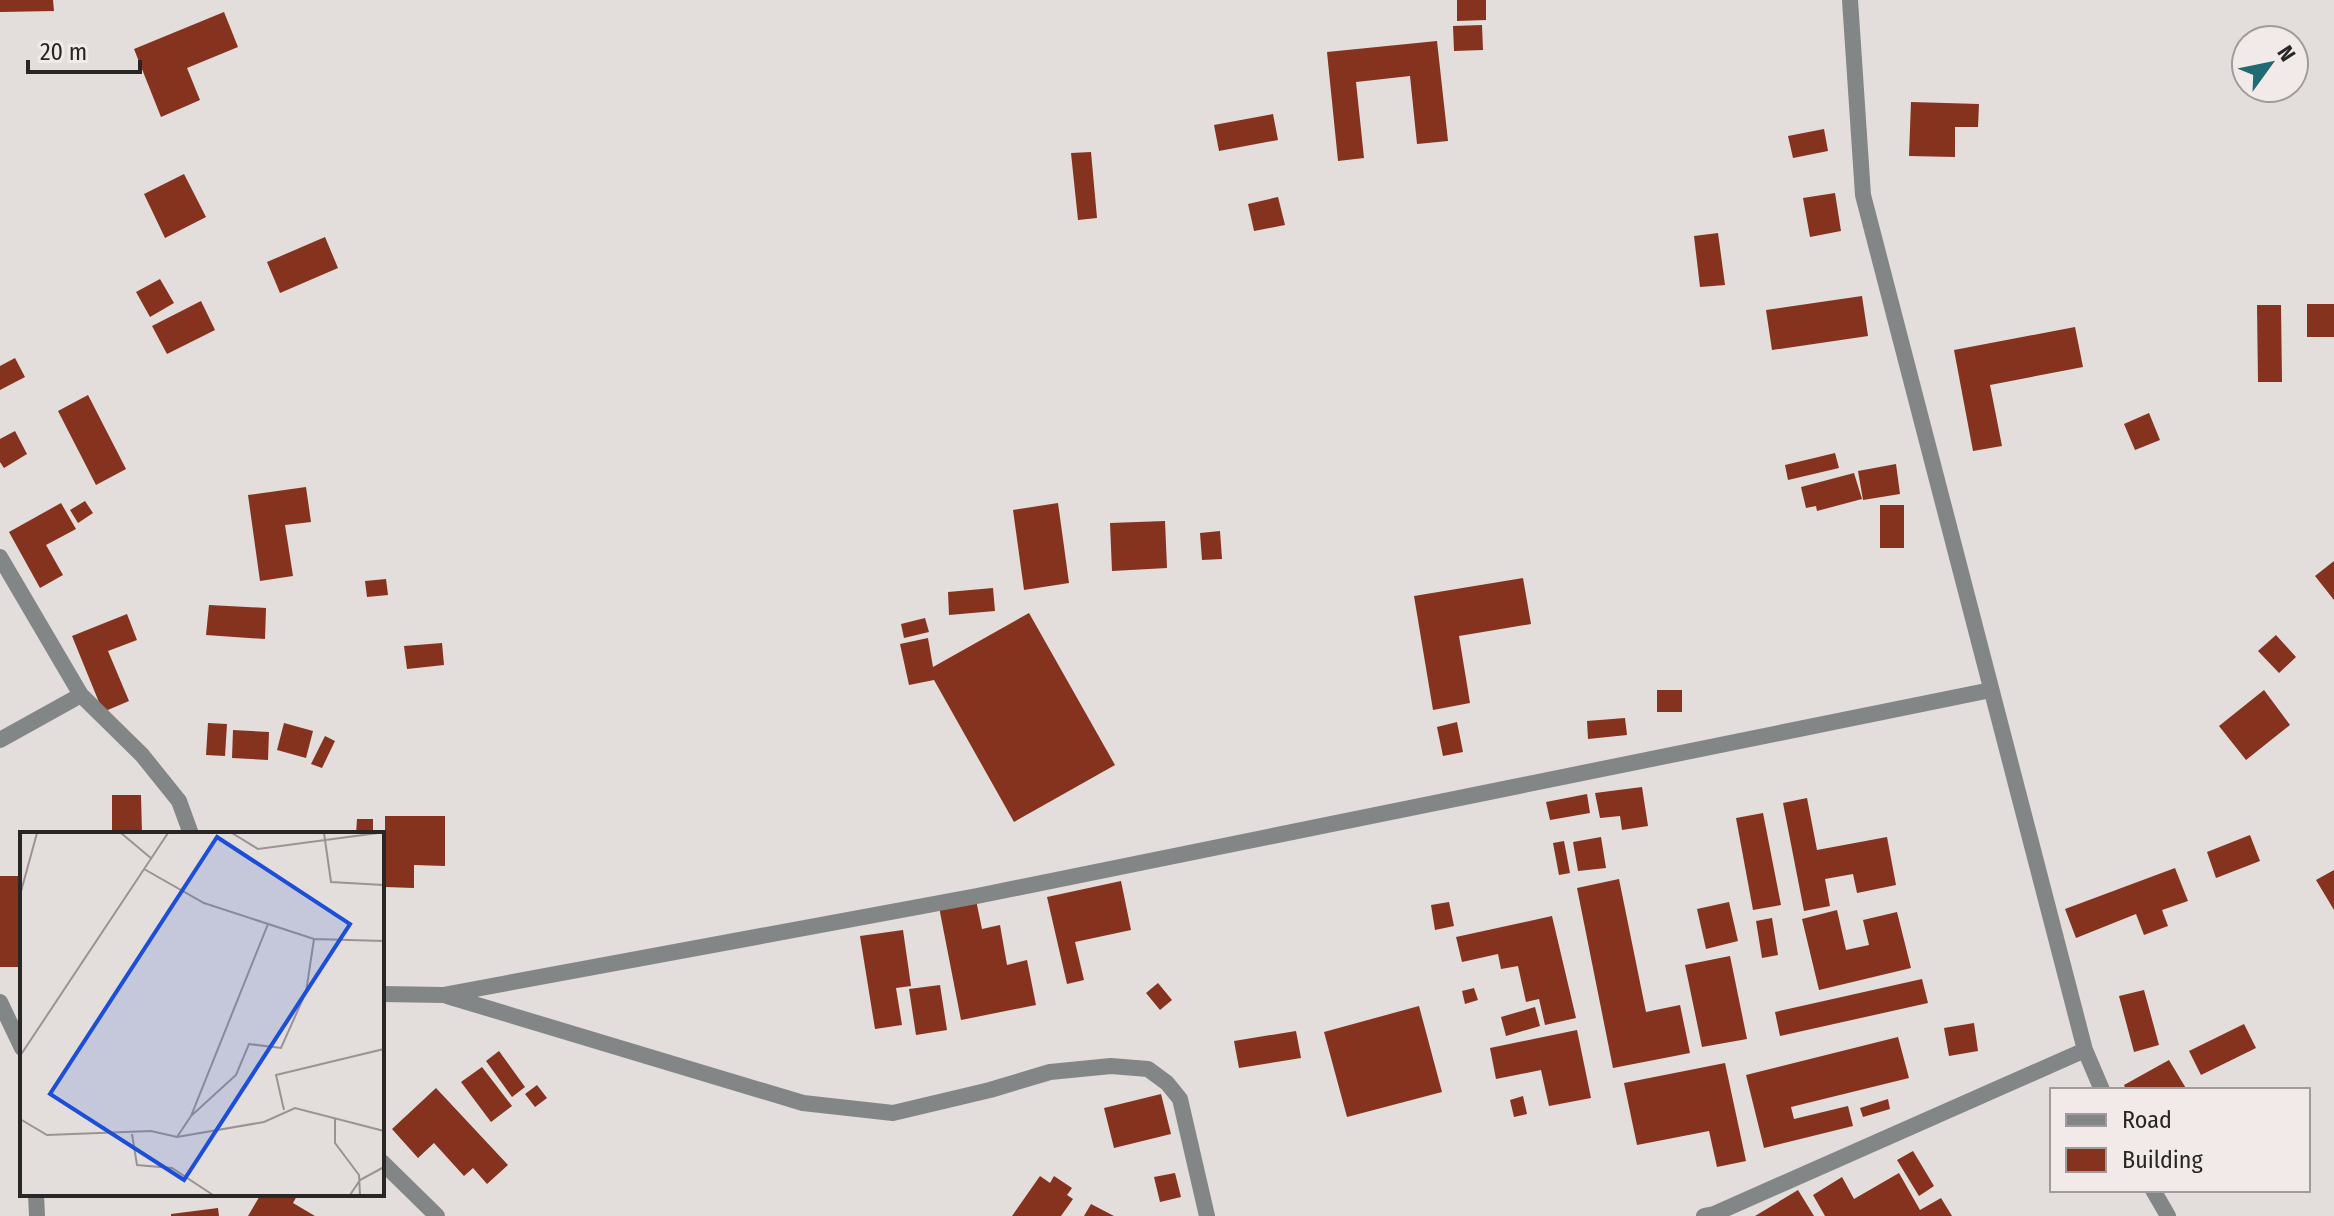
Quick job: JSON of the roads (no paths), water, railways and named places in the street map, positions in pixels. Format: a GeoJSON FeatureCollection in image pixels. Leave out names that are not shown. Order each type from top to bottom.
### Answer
{"type":"FeatureCollection","features":[{"type":"Feature","properties":{"kind":"street"},"geometry":{"type":"LineString","coordinates":[[1850,0],[1863,195],[2085,1050],[2101,1088]]}},
{"type":"Feature","properties":{"kind":"street"},"geometry":{"type":"LineString","coordinates":[[0,557],[81,695],[142,755],[179,801],[190,832]]}},
{"type":"Feature","properties":{"kind":"street"},"geometry":{"type":"LineString","coordinates":[[384,994],[443,995],[977,896],[1991,690]]}},
{"type":"Feature","properties":{"kind":"street"},"geometry":{"type":"LineString","coordinates":[[0,740],[81,695]]}},
{"type":"Feature","properties":{"kind":"street"},"geometry":{"type":"LineString","coordinates":[[443,995],[803,1103],[893,1113],[1050,1072],[1111,1066],[1148,1069],[1167,1083],[1180,1099],[1207,1216]]}},
{"type":"Feature","properties":{"kind":"street"},"geometry":{"type":"LineString","coordinates":[[0,1002],[20,1044]]}},
{"type":"Feature","properties":{"kind":"street"},"geometry":{"type":"LineString","coordinates":[[1704,1216],[2085,1050]]}},
{"type":"Feature","properties":{"kind":"street"},"geometry":{"type":"LineString","coordinates":[[384,1164],[437,1216]]}},
{"type":"Feature","properties":{"kind":"street"},"geometry":{"type":"LineString","coordinates":[[2154,1192],[2168,1216]]}},
{"type":"Feature","properties":{"kind":"street"},"geometry":{"type":"LineString","coordinates":[[36,1196],[37,1216]]}}]}
